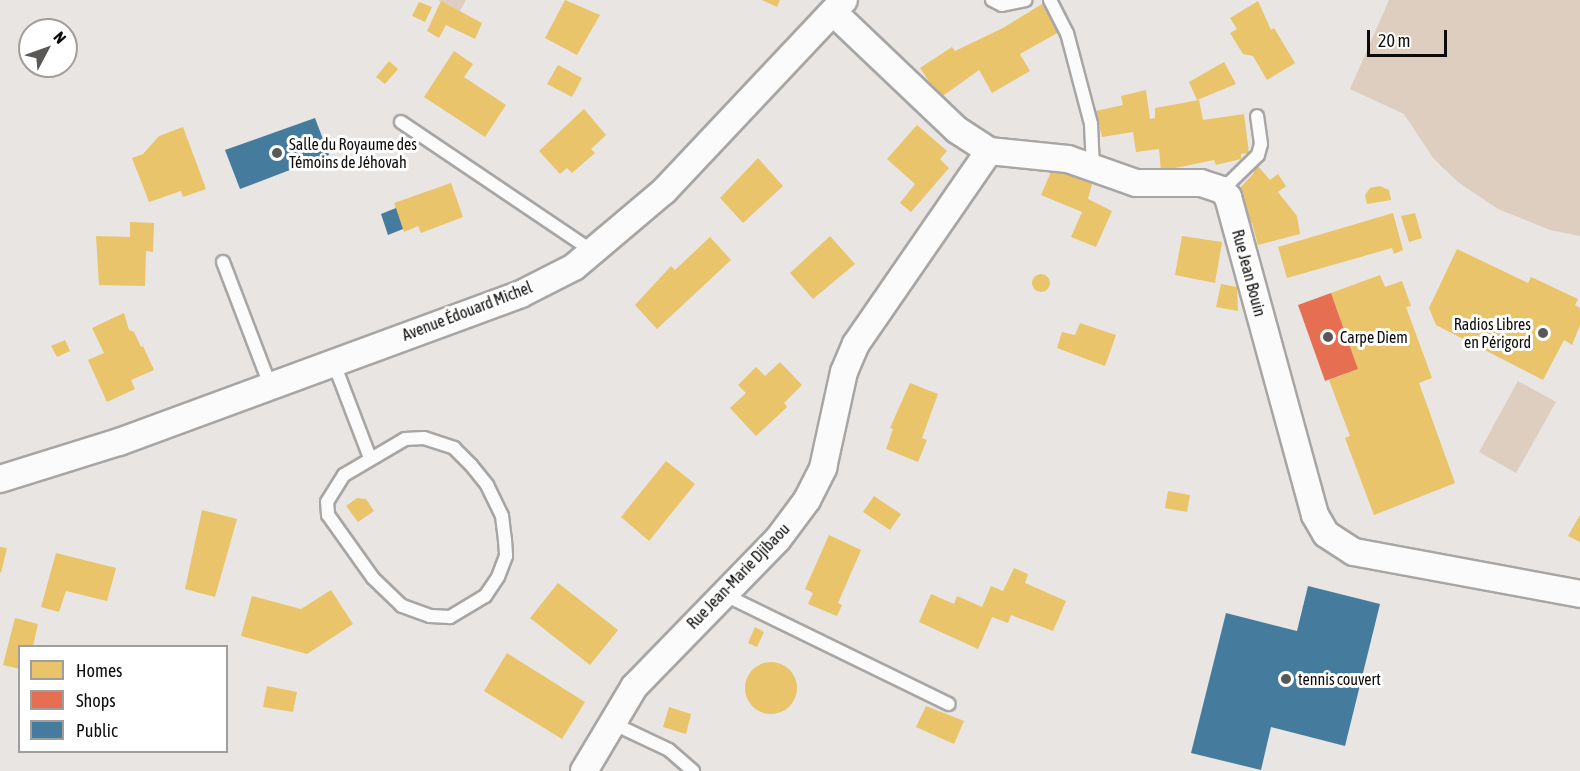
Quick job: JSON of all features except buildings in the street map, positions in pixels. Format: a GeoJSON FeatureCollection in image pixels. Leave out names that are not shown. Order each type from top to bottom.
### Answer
{"type":"FeatureCollection","features":[{"type":"Feature","properties":{"kind":"street"},"geometry":{"type":"LineString","coordinates":[[839,6],[957,130],[989,152],[1068,159],[1136,183],[1201,183],[1222,190]]}},
{"type":"Feature","properties":{"kind":"street","name":"Avenue Édouard Michel"},"geometry":{"type":"LineString","coordinates":[[0,479],[119,442],[270,384],[521,294],[594,252],[664,191],[839,6]]}},
{"type":"Feature","properties":{"kind":"street","name":"Rue Jean-Marie Djibaou"},"geometry":{"type":"LineString","coordinates":[[584,771],[634,687],[778,538],[807,500],[823,468],[844,372],[856,344],[989,152]]}},
{"type":"Feature","properties":{"kind":"street","name":"Rue Jean Bouin"},"geometry":{"type":"LineString","coordinates":[[1222,190],[1228,197],[1315,515],[1326,534],[1354,552],[1580,594]]}},
{"type":"Feature","properties":{"kind":"lane"},"geometry":{"type":"LineString","coordinates":[[992,0],[1002,5],[1025,0]]}},
{"type":"Feature","properties":{"kind":"lane"},"geometry":{"type":"LineString","coordinates":[[1050,0],[1067,33],[1091,124],[1093,168]]}},
{"type":"Feature","properties":{"kind":"lane"},"geometry":{"type":"LineString","coordinates":[[1222,190],[1258,155],[1261,144],[1257,116]]}},
{"type":"Feature","properties":{"kind":"lane"},"geometry":{"type":"LineString","coordinates":[[401,122],[594,252]]}},
{"type":"Feature","properties":{"kind":"lane"},"geometry":{"type":"LineString","coordinates":[[223,262],[270,384]]}},
{"type":"Feature","properties":{"kind":"lane"},"geometry":{"type":"LineString","coordinates":[[333,361],[370,458]]}},
{"type":"Feature","properties":{"kind":"lane"},"geometry":{"type":"LineString","coordinates":[[405,439],[441,442],[454,448],[487,485],[502,516],[506,556],[492,587],[468,610],[450,618],[430,616],[402,606],[373,578],[337,531],[327,502],[344,476],[370,458],[405,439]]}},
{"type":"Feature","properties":{"kind":"lane"},"geometry":{"type":"LineString","coordinates":[[722,594],[948,704]]}},
{"type":"Feature","properties":{"kind":"lane"},"geometry":{"type":"LineString","coordinates":[[612,723],[669,750],[693,771]]}},
{"type":"Feature","properties":{"kind":"shaded area"},"geometry":{"type":"Polygon","coordinates":[[[438,0],[466,0],[460,11],[438,0]]]}},
{"type":"Feature","properties":{"kind":"shaded area"},"geometry":{"type":"Polygon","coordinates":[[[1389,0],[1580,0],[1580,236],[1550,230],[1498,209],[1458,182],[1433,158],[1404,114],[1350,89],[1389,0]]]}},
{"type":"Feature","properties":{"kind":"shaded area"},"geometry":{"type":"Polygon","coordinates":[[[1518,381],[1556,402],[1516,473],[1479,452],[1518,381]]]}},
{"type":"Feature","properties":{"kind":"place","name":"Salle du Royaume des Témoins de Jéhovah"},"geometry":{"type":"Point","coordinates":[277,153]}},
{"type":"Feature","properties":{"kind":"place","name":"Radios Libres en Périgord"},"geometry":{"type":"Point","coordinates":[1543,333]}},
{"type":"Feature","properties":{"kind":"place","name":"Carpe Diem"},"geometry":{"type":"Point","coordinates":[1328,337]}},
{"type":"Feature","properties":{"kind":"place","name":"tennis couvert"},"geometry":{"type":"Point","coordinates":[1286,679]}}]}
